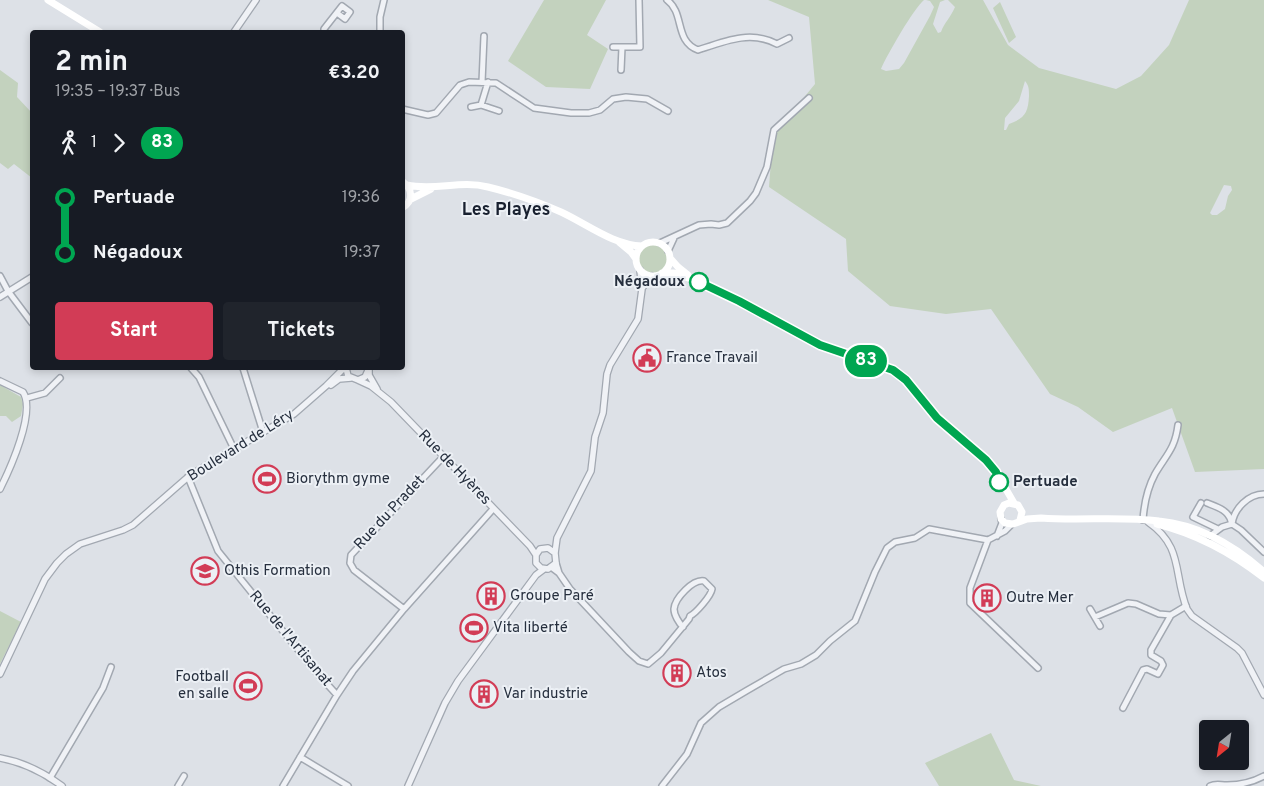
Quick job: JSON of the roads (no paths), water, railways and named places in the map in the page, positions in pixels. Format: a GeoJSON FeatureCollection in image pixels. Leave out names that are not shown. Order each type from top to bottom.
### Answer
{"type":"FeatureCollection","features":[{"type":"Feature","properties":{"kind":"main road"},"geometry":{"type":"LineString","coordinates":[[48,0],[97,30]]}},
{"type":"Feature","properties":{"kind":"main road"},"geometry":{"type":"LineString","coordinates":[[405,183],[438,187],[473,184],[486,186],[560,212],[614,239],[631,252],[640,270],[652,276],[662,273],[674,273],[694,280],[739,301],[825,347],[893,370],[906,380],[933,415],[980,454],[996,472],[1014,503],[1021,510],[1034,514],[1093,516],[1107,519]]}},
{"type":"Feature","properties":{"kind":"main road"},"geometry":{"type":"LineString","coordinates":[[405,183],[411,192],[411,199]]}},
{"type":"Feature","properties":{"kind":"main road"},"geometry":{"type":"LineString","coordinates":[[405,206],[411,199],[421,193],[438,187]]}},
{"type":"Feature","properties":{"kind":"main road"},"geometry":{"type":"LineString","coordinates":[[614,239],[642,246]]}},
{"type":"Feature","properties":{"kind":"main road"},"geometry":{"type":"LineString","coordinates":[[636,259],[642,246],[650,242],[660,243],[680,269],[694,280]]}},
{"type":"Feature","properties":{"kind":"main road"},"geometry":{"type":"LineString","coordinates":[[662,273],[669,265],[669,254]]}},
{"type":"Feature","properties":{"kind":"main road"},"geometry":{"type":"LineString","coordinates":[[996,472],[1004,494],[1004,505],[1000,512],[1001,519],[1005,523],[1011,525],[1020,520],[1041,518],[1170,522],[1210,536],[1241,553],[1264,572]]}},
{"type":"Feature","properties":{"kind":"main road"},"geometry":{"type":"LineString","coordinates":[[1004,505],[1014,503]]}},
{"type":"Feature","properties":{"kind":"main road"},"geometry":{"type":"LineString","coordinates":[[1020,520],[1021,510]]}},
{"type":"Feature","properties":{"kind":"main road"},"geometry":{"type":"LineString","coordinates":[[1144,521],[1175,529],[1208,542],[1240,560],[1264,578]]}},
{"type":"Feature","properties":{"kind":"street"},"geometry":{"type":"LineString","coordinates":[[235,30],[256,0]]}},
{"type":"Feature","properties":{"kind":"street"},"geometry":{"type":"LineString","coordinates":[[380,30],[380,17],[384,0]]}},
{"type":"Feature","properties":{"kind":"street"},"geometry":{"type":"LineString","coordinates":[[613,47],[640,47],[639,0]]}},
{"type":"Feature","properties":{"kind":"street"},"geometry":{"type":"LineString","coordinates":[[667,0],[674,5],[685,41],[692,48],[698,50],[743,36],[758,37],[777,44],[789,38]]}},
{"type":"Feature","properties":{"kind":"street"},"geometry":{"type":"LineString","coordinates":[[324,30],[336,13]]}},
{"type":"Feature","properties":{"kind":"street"},"geometry":{"type":"LineString","coordinates":[[482,82],[484,36]]}},
{"type":"Feature","properties":{"kind":"street"},"geometry":{"type":"LineString","coordinates":[[621,70],[622,47]]}},
{"type":"Feature","properties":{"kind":"street"},"geometry":{"type":"LineString","coordinates":[[405,110],[428,115],[436,112],[460,85],[469,82],[488,82],[500,85],[534,108],[590,113],[600,110],[613,99],[626,98],[647,99],[668,111]]}},
{"type":"Feature","properties":{"kind":"street"},"geometry":{"type":"LineString","coordinates":[[481,105],[488,82]]}},
{"type":"Feature","properties":{"kind":"street"},"geometry":{"type":"LineString","coordinates":[[660,243],[698,225],[727,223],[750,201],[756,193],[767,167],[774,130],[809,98]]}},
{"type":"Feature","properties":{"kind":"street"},"geometry":{"type":"LineString","coordinates":[[471,107],[481,105],[499,112]]}},
{"type":"Feature","properties":{"kind":"street"},"geometry":{"type":"LineString","coordinates":[[669,254],[671,241],[675,236]]}},
{"type":"Feature","properties":{"kind":"street"},"geometry":{"type":"LineString","coordinates":[[640,270],[642,289],[638,319],[615,356],[607,374],[604,408],[595,437],[592,471],[558,538],[553,565],[570,589],[629,652],[643,663],[648,664],[653,662],[683,627],[711,593],[712,589],[703,581],[696,581],[683,593],[674,609],[683,627]]}},
{"type":"Feature","properties":{"kind":"street"},"geometry":{"type":"LineString","coordinates":[[0,276],[8,291],[30,321]]}},
{"type":"Feature","properties":{"kind":"street"},"geometry":{"type":"LineString","coordinates":[[642,289],[652,276]]}},
{"type":"Feature","properties":{"kind":"street"},"geometry":{"type":"LineString","coordinates":[[0,296],[30,278]]}},
{"type":"Feature","properties":{"kind":"street"},"geometry":{"type":"LineString","coordinates":[[193,370],[200,377],[234,449]]}},
{"type":"Feature","properties":{"kind":"street"},"geometry":{"type":"LineString","coordinates":[[245,370],[263,432]]}},
{"type":"Feature","properties":{"kind":"street","name":"Boulevard de Léry"},"geometry":{"type":"LineString","coordinates":[[0,674],[45,579],[66,554],[80,544],[123,530],[133,524],[188,477],[294,414],[343,370]]}},
{"type":"Feature","properties":{"kind":"street"},"geometry":{"type":"LineString","coordinates":[[345,370],[351,378]]}},
{"type":"Feature","properties":{"kind":"street"},"geometry":{"type":"LineString","coordinates":[[358,380],[365,377],[368,370]]}},
{"type":"Feature","properties":{"kind":"street","name":"Rue de Hyères"},"geometry":{"type":"LineString","coordinates":[[369,370],[378,391],[493,509],[538,552]]}},
{"type":"Feature","properties":{"kind":"street"},"geometry":{"type":"LineString","coordinates":[[27,398],[45,392],[60,378]]}},
{"type":"Feature","properties":{"kind":"street","name":"Boulevard de Léry"},"geometry":{"type":"LineString","coordinates":[[326,386],[339,379],[351,378]]}},
{"type":"Feature","properties":{"kind":"street","name":"Rue de Hyères"},"geometry":{"type":"LineString","coordinates":[[351,378],[378,391]]}},
{"type":"Feature","properties":{"kind":"street"},"geometry":{"type":"LineString","coordinates":[[0,381],[23,392],[27,398],[19,446],[0,490]]}},
{"type":"Feature","properties":{"kind":"street"},"geometry":{"type":"LineString","coordinates":[[1178,425],[1177,438],[1172,450],[1155,475],[1144,507],[1144,521],[1167,539],[1175,556],[1186,606],[1192,616],[1237,648],[1264,695]]}},
{"type":"Feature","properties":{"kind":"street","name":"Rue du Pradet"},"geometry":{"type":"LineString","coordinates":[[404,609],[354,570],[350,563],[351,555],[443,457]]}},
{"type":"Feature","properties":{"kind":"street","name":"Rue de l'Artisanat"},"geometry":{"type":"LineString","coordinates":[[188,477],[221,555],[337,695]]}},
{"type":"Feature","properties":{"kind":"street"},"geometry":{"type":"LineString","coordinates":[[1232,524],[1236,509],[1251,497],[1264,494]]}},
{"type":"Feature","properties":{"kind":"street"},"geometry":{"type":"LineString","coordinates":[[1218,529],[1193,517],[1204,503],[1224,510],[1230,516],[1232,524],[1264,552]]}},
{"type":"Feature","properties":{"kind":"street"},"geometry":{"type":"LineString","coordinates":[[283,786],[353,671],[404,609],[493,509]]}},
{"type":"Feature","properties":{"kind":"street"},"geometry":{"type":"LineString","coordinates":[[997,536],[1002,523],[1001,519]]}},
{"type":"Feature","properties":{"kind":"street"},"geometry":{"type":"LineString","coordinates":[[1210,536],[1218,529],[1232,524]]}},
{"type":"Feature","properties":{"kind":"street"},"geometry":{"type":"LineString","coordinates":[[662,786],[687,754],[701,723],[719,707],[784,669],[801,664],[816,655],[855,621],[875,572],[888,548],[895,542],[915,538],[929,529],[988,540],[997,536],[1011,525]]}},
{"type":"Feature","properties":{"kind":"street"},"geometry":{"type":"LineString","coordinates":[[541,567],[535,560],[538,552],[548,548],[558,538]]}},
{"type":"Feature","properties":{"kind":"street"},"geometry":{"type":"LineString","coordinates":[[988,540],[970,588],[970,603],[1038,668]]}},
{"type":"Feature","properties":{"kind":"street"},"geometry":{"type":"LineString","coordinates":[[548,548],[555,552]]}},
{"type":"Feature","properties":{"kind":"street"},"geometry":{"type":"LineString","coordinates":[[408,786],[439,716],[455,687],[541,567],[553,565]]}},
{"type":"Feature","properties":{"kind":"street"},"geometry":{"type":"LineString","coordinates":[[1095,616],[1128,603],[1136,604],[1159,614],[1171,615]]}},
{"type":"Feature","properties":{"kind":"street"},"geometry":{"type":"LineString","coordinates":[[1123,708],[1143,670],[1147,669],[1158,674],[1160,671],[1163,665],[1161,661],[1151,655],[1151,650],[1171,615],[1186,606]]}},
{"type":"Feature","properties":{"kind":"street"},"geometry":{"type":"LineString","coordinates":[[1090,609],[1100,626]]}},
{"type":"Feature","properties":{"kind":"street"},"geometry":{"type":"LineString","coordinates":[[50,778],[103,688],[111,667]]}},
{"type":"Feature","properties":{"kind":"street"},"geometry":{"type":"LineString","coordinates":[[300,757],[348,786]]}},
{"type":"Feature","properties":{"kind":"street"},"geometry":{"type":"LineString","coordinates":[[0,758],[18,762],[62,786]]}},
{"type":"Feature","properties":{"kind":"street"},"geometry":{"type":"LineString","coordinates":[[178,786],[184,776]]}},
{"type":"Feature","properties":{"kind":"street"},"geometry":{"type":"LineString","coordinates":[[1210,786],[1215,784],[1250,783],[1264,776]]}},
{"type":"Feature","properties":{"kind":"place","name":"Négadoux"},"geometry":{"type":"Point","coordinates":[699,282]}},
{"type":"Feature","properties":{"kind":"place","name":"France Travail"},"geometry":{"type":"Point","coordinates":[647,358]}},
{"type":"Feature","properties":{"kind":"place","name":"Biorythm gyme"},"geometry":{"type":"Point","coordinates":[267,479]}},
{"type":"Feature","properties":{"kind":"place","name":"Pertuade"},"geometry":{"type":"Point","coordinates":[999,482]}},
{"type":"Feature","properties":{"kind":"place","name":"Othis Formation"},"geometry":{"type":"Point","coordinates":[205,571]}},
{"type":"Feature","properties":{"kind":"place","name":"Groupe Paré"},"geometry":{"type":"Point","coordinates":[491,596]}},
{"type":"Feature","properties":{"kind":"place","name":"Outre Mer"},"geometry":{"type":"Point","coordinates":[987,598]}},
{"type":"Feature","properties":{"kind":"place","name":"Vita liberté"},"geometry":{"type":"Point","coordinates":[474,628]}},
{"type":"Feature","properties":{"kind":"place","name":"Atos"},"geometry":{"type":"Point","coordinates":[677,673]}},
{"type":"Feature","properties":{"kind":"place","name":"Football en salle"},"geometry":{"type":"Point","coordinates":[248,686]}},
{"type":"Feature","properties":{"kind":"place","name":"Var industrie"},"geometry":{"type":"Point","coordinates":[484,694]}},
{"type":"Feature","properties":{"kind":"district","name":"Les Playes"},"geometry":{"type":"Point","coordinates":[506,210]}}]}
